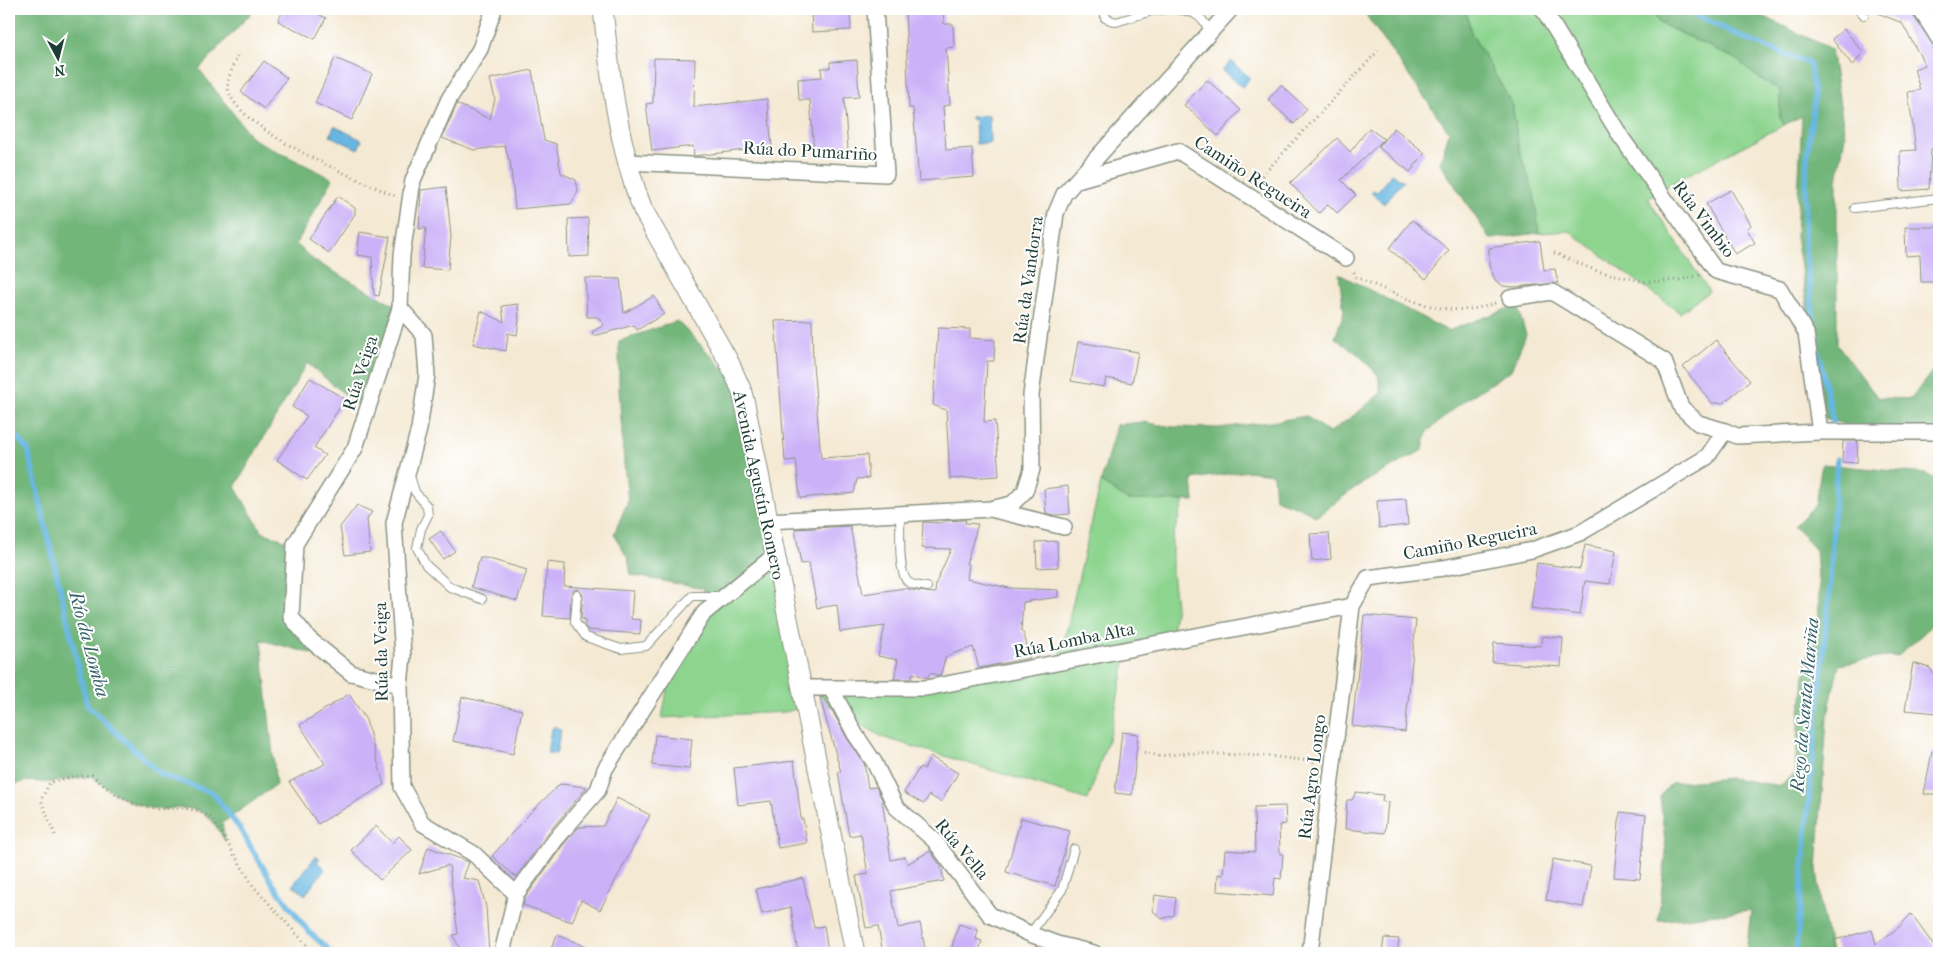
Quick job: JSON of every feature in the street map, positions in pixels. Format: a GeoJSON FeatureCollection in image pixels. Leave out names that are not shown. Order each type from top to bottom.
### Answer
{"type":"FeatureCollection","features":[{"type":"Feature","properties":{"kind":"street","name":"Rúa Veiga"},"geometry":{"type":"LineString","coordinates":[[400,685],[351,673],[309,639],[291,618],[295,544],[355,448],[400,308],[402,256],[413,180],[449,99],[480,49],[494,9]]}},
{"type":"Feature","properties":{"kind":"street","name":"Avenida Agustín Romero"},"geometry":{"type":"LineString","coordinates":[[603,9],[626,162],[643,210],[729,362],[741,389],[855,953]]}},
{"type":"Feature","properties":{"kind":"street","name":"Rúa do Pumariño"},"geometry":{"type":"LineString","coordinates":[[626,162],[886,174],[874,9]]}},
{"type":"Feature","properties":{"kind":"street","name":"Rúa da Vandorra"},"geometry":{"type":"LineString","coordinates":[[768,520],[990,509],[1012,504],[1025,491],[1032,470],[1031,395],[1056,213],[1064,194],[1231,9]]}},
{"type":"Feature","properties":{"kind":"street","name":"Rúa Vimbio"},"geometry":{"type":"LineString","coordinates":[[1543,9],[1621,136],[1716,271],[1780,289],[1806,333],[1820,432]]}},
{"type":"Feature","properties":{"kind":"street"},"geometry":{"type":"LineString","coordinates":[[1920,9],[1939,39]]}},
{"type":"Feature","properties":{"kind":"street","name":"Camiño Regueira"},"geometry":{"type":"LineString","coordinates":[[1077,180],[1178,151],[1346,258]]}},
{"type":"Feature","properties":{"kind":"street"},"geometry":{"type":"LineString","coordinates":[[1510,298],[1552,292],[1664,361],[1681,407],[1698,423],[1737,436],[1820,432],[1939,432]]}},
{"type":"Feature","properties":{"kind":"street","name":"Rúa da Veiga"},"geometry":{"type":"LineString","coordinates":[[400,308],[424,335],[427,375],[419,429],[394,523],[403,656],[400,685],[402,787],[422,823],[474,854],[516,894]]}},
{"type":"Feature","properties":{"kind":"street","name":"Camiño Regueira"},"geometry":{"type":"LineString","coordinates":[[1352,606],[1368,578],[1443,568],[1532,550],[1580,533],[1707,456],[1725,431]]}},
{"type":"Feature","properties":{"kind":"street","name":"Rúa da Vandorra"},"geometry":{"type":"LineString","coordinates":[[990,509],[1064,526]]}},
{"type":"Feature","properties":{"kind":"street"},"geometry":{"type":"LineString","coordinates":[[502,953],[516,894],[556,839],[598,790],[605,769],[704,613],[775,555]]}},
{"type":"Feature","properties":{"kind":"street","name":"Rúa Lomba Alta"},"geometry":{"type":"LineString","coordinates":[[801,688],[926,688],[1352,606]]}},
{"type":"Feature","properties":{"kind":"street","name":"Rúa Agro Longo"},"geometry":{"type":"LineString","coordinates":[[1310,953],[1352,606]]}},
{"type":"Feature","properties":{"kind":"street","name":"Rúa Vella"},"geometry":{"type":"LineString","coordinates":[[832,688],[855,734],[874,762],[896,807],[934,840],[990,915],[1030,934],[1057,944],[1094,953]]}},
{"type":"Feature","properties":{"kind":"lane"},"geometry":{"type":"LineString","coordinates":[[1105,9],[1105,18],[1116,22],[1152,11],[1169,9]]}},
{"type":"Feature","properties":{"kind":"lane"},"geometry":{"type":"LineString","coordinates":[[1174,9],[1193,11],[1205,22],[1210,32]]}},
{"type":"Feature","properties":{"kind":"lane"},"geometry":{"type":"LineString","coordinates":[[1855,208],[1939,198]]}},
{"type":"Feature","properties":{"kind":"lane"},"geometry":{"type":"LineString","coordinates":[[408,469],[415,492],[426,506],[428,515],[420,529],[417,548],[426,565],[450,587],[482,599]]}},
{"type":"Feature","properties":{"kind":"lane"},"geometry":{"type":"LineString","coordinates":[[900,514],[901,566],[904,578],[909,583],[927,587]]}},
{"type":"Feature","properties":{"kind":"lane"},"geometry":{"type":"LineString","coordinates":[[577,595],[575,622],[586,637],[621,648],[646,646],[692,596],[724,596]]}},
{"type":"Feature","properties":{"kind":"lane"},"geometry":{"type":"LineString","coordinates":[[1030,934],[1062,890],[1074,849]]}},
{"type":"Feature","properties":{"kind":"path"},"geometry":{"type":"LineString","coordinates":[[1245,194],[1378,51]]}},
{"type":"Feature","properties":{"kind":"path"},"geometry":{"type":"LineString","coordinates":[[236,56],[228,86],[231,99],[260,127],[308,156],[410,202]]}},
{"type":"Feature","properties":{"kind":"path"},"geometry":{"type":"LineString","coordinates":[[1554,253],[1597,272],[1646,282],[1679,280],[1716,271]]}},
{"type":"Feature","properties":{"kind":"path"},"geometry":{"type":"LineString","coordinates":[[1346,258],[1356,277],[1428,307],[1458,311],[1488,306],[1510,298]]}},
{"type":"Feature","properties":{"kind":"path"},"geometry":{"type":"LineString","coordinates":[[1144,752],[1159,756],[1190,753],[1269,756],[1333,764]]}},
{"type":"Feature","properties":{"kind":"path"},"geometry":{"type":"LineString","coordinates":[[54,835],[41,800],[50,782],[71,777],[92,776],[113,793],[133,803],[157,809],[182,808],[198,811],[212,818],[254,887],[314,953]]}},
{"type":"Feature","properties":{"kind":"green space"},"geometry":{"type":"Polygon","coordinates":[[[9,9],[255,9],[199,69],[253,139],[333,179],[296,244],[316,262],[400,308],[364,410],[307,363],[235,487],[262,532],[295,544],[291,617],[333,659],[261,640],[276,785],[222,823],[225,841],[217,827],[202,812],[188,808],[158,809],[146,807],[129,801],[113,792],[91,776],[52,782],[29,781],[19,783],[9,791],[9,9]]]}},
{"type":"Feature","properties":{"kind":"green space"},"geometry":{"type":"Polygon","coordinates":[[[1365,9],[1466,9],[1471,33],[1512,104],[1519,150],[1534,193],[1539,233],[1490,239],[1440,163],[1449,132],[1368,18],[1365,9]]]}},
{"type":"Feature","properties":{"kind":"green space"},"geometry":{"type":"Polygon","coordinates":[[[1466,9],[1652,9],[1659,23],[1738,60],[1757,77],[1780,90],[1780,117],[1784,125],[1672,183],[1648,199],[1709,291],[1680,313],[1569,231],[1539,233],[1530,184],[1519,150],[1512,104],[1471,33],[1466,9]]]}},
{"type":"Feature","properties":{"kind":"green space"},"geometry":{"type":"Polygon","coordinates":[[[1652,9],[1748,9],[1831,49],[1845,136],[1837,180],[1837,344],[1878,398],[1911,399],[1939,362],[1939,432],[1866,432],[1825,418],[1796,236],[1802,116],[1784,125],[1780,117],[1780,90],[1757,77],[1738,60],[1659,23],[1652,9]]]}},
{"type":"Feature","properties":{"kind":"green space"},"geometry":{"type":"Polygon","coordinates":[[[1339,274],[1448,331],[1517,305],[1526,335],[1511,370],[1461,403],[1427,432],[1423,450],[1356,487],[1316,517],[1306,510],[1275,499],[1273,474],[1248,471],[1192,479],[1194,501],[1127,500],[1101,482],[1116,425],[1142,422],[1173,427],[1218,428],[1306,416],[1329,433],[1381,393],[1378,375],[1359,355],[1335,338],[1344,312],[1339,274]]]}},
{"type":"Feature","properties":{"kind":"green space"},"geometry":{"type":"Polygon","coordinates":[[[677,321],[739,384],[775,555],[694,628],[704,589],[631,575],[628,559],[614,534],[628,501],[619,389],[619,341],[677,321]]]}},
{"type":"Feature","properties":{"kind":"green space"},"geometry":{"type":"Polygon","coordinates":[[[1822,464],[1926,474],[1939,481],[1939,614],[1926,631],[1898,656],[1839,665],[1827,718],[1817,869],[1821,905],[1831,953],[1746,953],[1751,910],[1658,921],[1666,852],[1660,797],[1671,783],[1730,778],[1781,786],[1795,773],[1798,728],[1808,653],[1818,634],[1819,592],[1816,550],[1794,526],[1815,505],[1822,464]]]}},
{"type":"Feature","properties":{"kind":"green space"},"geometry":{"type":"Polygon","coordinates":[[[1101,482],[1128,500],[1184,501],[1172,539],[1172,574],[1176,605],[1171,640],[1128,649],[1111,730],[1088,800],[882,737],[828,704],[822,705],[818,688],[926,688],[1059,662],[1101,482]]]}},
{"type":"Feature","properties":{"kind":"green space"},"geometry":{"type":"Polygon","coordinates":[[[775,555],[805,706],[786,712],[662,718],[668,685],[704,613],[775,555]]]}},
{"type":"Feature","properties":{"kind":"water"},"geometry":{"type":"Polygon","coordinates":[[[1231,61],[1250,78],[1242,87],[1222,71],[1231,61]]]}},
{"type":"Feature","properties":{"kind":"water"},"geometry":{"type":"Polygon","coordinates":[[[989,115],[990,143],[976,144],[975,120],[971,119],[971,117],[989,115]]]}},
{"type":"Feature","properties":{"kind":"water"},"geometry":{"type":"Polygon","coordinates":[[[334,126],[362,140],[358,149],[330,136],[334,126]]]}},
{"type":"Feature","properties":{"kind":"water"},"geometry":{"type":"Polygon","coordinates":[[[1392,173],[1403,181],[1384,204],[1371,193],[1373,190],[1377,192],[1392,173]]]}},
{"type":"Feature","properties":{"kind":"water"},"geometry":{"type":"Polygon","coordinates":[[[554,726],[561,730],[556,754],[547,753],[551,729],[554,726]]]}},
{"type":"Feature","properties":{"kind":"water"},"geometry":{"type":"Polygon","coordinates":[[[316,856],[320,858],[317,862],[325,869],[305,895],[293,885],[316,856]]]}},
{"type":"Feature","properties":{"kind":"building"},"geometry":{"type":"Polygon","coordinates":[[[284,9],[308,9],[326,18],[315,39],[278,21],[284,9]]]}},
{"type":"Feature","properties":{"kind":"building"},"geometry":{"type":"Polygon","coordinates":[[[811,9],[850,9],[851,30],[812,32],[811,9]]]}},
{"type":"Feature","properties":{"kind":"building"},"geometry":{"type":"Polygon","coordinates":[[[905,9],[943,9],[944,24],[953,24],[954,47],[946,48],[950,105],[943,106],[946,150],[972,148],[974,177],[919,181],[913,108],[909,108],[905,9]]]}},
{"type":"Feature","properties":{"kind":"building"},"geometry":{"type":"Polygon","coordinates":[[[1868,9],[1911,9],[1912,14],[1935,47],[1933,48],[1939,59],[1939,147],[1931,149],[1929,189],[1901,191],[1900,151],[1916,150],[1908,92],[1920,90],[1914,69],[1925,65],[1902,23],[1868,9]]]}},
{"type":"Feature","properties":{"kind":"building"},"geometry":{"type":"Polygon","coordinates":[[[1844,29],[1863,52],[1853,66],[1832,39],[1844,29]]]}},
{"type":"Feature","properties":{"kind":"building"},"geometry":{"type":"Polygon","coordinates":[[[335,58],[372,74],[352,120],[315,103],[335,58]]]}},
{"type":"Feature","properties":{"kind":"building"},"geometry":{"type":"Polygon","coordinates":[[[654,58],[695,59],[694,107],[767,99],[772,147],[694,156],[693,146],[652,151],[646,104],[653,103],[654,58]]]}},
{"type":"Feature","properties":{"kind":"building"},"geometry":{"type":"Polygon","coordinates":[[[857,60],[859,97],[844,98],[848,150],[814,152],[810,100],[799,100],[798,79],[822,77],[821,68],[830,68],[830,62],[857,60]]]}},
{"type":"Feature","properties":{"kind":"building"},"geometry":{"type":"Polygon","coordinates":[[[264,61],[287,78],[264,109],[241,92],[264,61]]]}},
{"type":"Feature","properties":{"kind":"building"},"geometry":{"type":"Polygon","coordinates":[[[532,70],[544,140],[556,144],[561,173],[576,180],[578,191],[571,204],[515,209],[510,160],[505,146],[474,150],[442,138],[457,104],[490,119],[495,99],[490,79],[532,70]]]}},
{"type":"Feature","properties":{"kind":"building"},"geometry":{"type":"Polygon","coordinates":[[[1207,80],[1241,110],[1218,136],[1184,105],[1207,80]]]}},
{"type":"Feature","properties":{"kind":"building"},"geometry":{"type":"Polygon","coordinates":[[[1281,85],[1307,109],[1294,124],[1268,100],[1281,85]]]}},
{"type":"Feature","properties":{"kind":"building"},"geometry":{"type":"Polygon","coordinates":[[[1369,128],[1384,139],[1341,180],[1356,195],[1337,213],[1328,204],[1319,213],[1290,183],[1337,138],[1350,152],[1369,128]]]}},
{"type":"Feature","properties":{"kind":"building"},"geometry":{"type":"Polygon","coordinates":[[[1394,128],[1425,153],[1410,172],[1378,147],[1394,128]]]}},
{"type":"Feature","properties":{"kind":"building"},"geometry":{"type":"Polygon","coordinates":[[[446,187],[451,236],[448,270],[422,268],[426,228],[419,229],[421,190],[446,187]]]}},
{"type":"Feature","properties":{"kind":"building"},"geometry":{"type":"Polygon","coordinates":[[[1731,190],[1751,225],[1747,229],[1755,243],[1735,254],[1706,204],[1731,190]]]}},
{"type":"Feature","properties":{"kind":"building"},"geometry":{"type":"Polygon","coordinates":[[[338,196],[355,208],[355,214],[329,253],[309,239],[338,196]]]}},
{"type":"Feature","properties":{"kind":"building"},"geometry":{"type":"Polygon","coordinates":[[[588,218],[589,256],[569,257],[568,219],[588,218]]]}},
{"type":"Feature","properties":{"kind":"building"},"geometry":{"type":"Polygon","coordinates":[[[1412,220],[1449,250],[1426,279],[1389,249],[1412,220]]]}},
{"type":"Feature","properties":{"kind":"building"},"geometry":{"type":"Polygon","coordinates":[[[1905,227],[1939,227],[1939,282],[1921,282],[1920,255],[1906,256],[1905,227]]]}},
{"type":"Feature","properties":{"kind":"building"},"geometry":{"type":"Polygon","coordinates":[[[360,232],[390,237],[379,296],[374,295],[372,257],[357,255],[360,232]]]}},
{"type":"Feature","properties":{"kind":"building"},"geometry":{"type":"Polygon","coordinates":[[[1540,241],[1544,270],[1555,269],[1558,283],[1514,287],[1503,286],[1495,280],[1489,265],[1489,248],[1540,241]]]}},
{"type":"Feature","properties":{"kind":"building"},"geometry":{"type":"Polygon","coordinates":[[[585,278],[620,279],[624,313],[654,296],[664,314],[637,330],[634,325],[594,336],[592,332],[604,325],[598,317],[587,317],[585,278]]]}},
{"type":"Feature","properties":{"kind":"building"},"geometry":{"type":"Polygon","coordinates":[[[518,304],[519,321],[517,335],[508,333],[506,351],[473,344],[481,311],[504,322],[502,306],[518,304]]]}},
{"type":"Feature","properties":{"kind":"building"},"geometry":{"type":"Polygon","coordinates":[[[812,320],[813,364],[821,458],[867,455],[869,478],[857,479],[854,493],[800,498],[796,460],[785,461],[775,321],[812,320]]]}},
{"type":"Feature","properties":{"kind":"building"},"geometry":{"type":"Polygon","coordinates":[[[938,328],[970,329],[970,338],[995,340],[994,361],[987,361],[984,422],[995,421],[999,476],[950,479],[946,410],[933,405],[938,328]]]}},
{"type":"Feature","properties":{"kind":"building"},"geometry":{"type":"Polygon","coordinates":[[[1716,340],[1750,381],[1723,403],[1712,403],[1683,367],[1716,340]]]}},
{"type":"Feature","properties":{"kind":"building"},"geometry":{"type":"Polygon","coordinates":[[[1078,342],[1138,352],[1132,383],[1106,378],[1104,387],[1071,381],[1078,342]]]}},
{"type":"Feature","properties":{"kind":"building"},"geometry":{"type":"Polygon","coordinates":[[[310,378],[345,399],[314,448],[325,455],[307,480],[277,460],[307,416],[292,407],[310,378]]]}},
{"type":"Feature","properties":{"kind":"building"},"geometry":{"type":"Polygon","coordinates":[[[1843,441],[1858,441],[1857,463],[1842,462],[1843,441]]]}},
{"type":"Feature","properties":{"kind":"building"},"geometry":{"type":"Polygon","coordinates":[[[1068,486],[1070,514],[1055,515],[1046,513],[1044,489],[1068,486]]]}},
{"type":"Feature","properties":{"kind":"building"},"geometry":{"type":"Polygon","coordinates":[[[1406,499],[1408,525],[1379,528],[1377,501],[1406,499]]]}},
{"type":"Feature","properties":{"kind":"building"},"geometry":{"type":"Polygon","coordinates":[[[357,505],[372,512],[367,519],[370,552],[345,555],[340,527],[357,505]]]}},
{"type":"Feature","properties":{"kind":"building"},"geometry":{"type":"Polygon","coordinates":[[[966,520],[965,523],[978,524],[966,564],[969,564],[967,579],[1009,588],[1058,590],[1058,597],[1023,602],[1021,631],[1024,634],[1030,658],[979,668],[973,647],[946,656],[940,676],[930,673],[927,678],[913,673],[911,679],[894,679],[898,660],[878,656],[885,626],[840,632],[837,605],[817,608],[809,563],[801,564],[795,529],[850,526],[863,594],[905,588],[935,593],[936,583],[951,549],[922,548],[923,522],[942,523],[943,521],[966,520]]]}},
{"type":"Feature","properties":{"kind":"building"},"geometry":{"type":"Polygon","coordinates":[[[441,531],[455,551],[443,559],[429,539],[441,531]]]}},
{"type":"Feature","properties":{"kind":"building"},"geometry":{"type":"Polygon","coordinates":[[[1329,533],[1331,559],[1312,561],[1310,534],[1329,533]]]}},
{"type":"Feature","properties":{"kind":"building"},"geometry":{"type":"Polygon","coordinates":[[[1057,541],[1058,567],[1037,568],[1036,542],[1057,541]]]}},
{"type":"Feature","properties":{"kind":"building"},"geometry":{"type":"Polygon","coordinates":[[[1585,545],[1616,551],[1610,584],[1585,581],[1580,615],[1531,608],[1537,563],[1580,569],[1585,545]]]}},
{"type":"Feature","properties":{"kind":"building"},"geometry":{"type":"Polygon","coordinates":[[[480,558],[527,570],[517,601],[471,587],[480,558]]]}},
{"type":"Feature","properties":{"kind":"building"},"geometry":{"type":"Polygon","coordinates":[[[547,562],[565,564],[564,586],[633,591],[631,619],[641,620],[640,634],[588,630],[585,626],[585,619],[581,619],[583,595],[578,589],[574,590],[571,594],[570,618],[543,616],[547,562]]]}},
{"type":"Feature","properties":{"kind":"building"},"geometry":{"type":"Polygon","coordinates":[[[1364,615],[1416,620],[1405,732],[1352,726],[1364,615]]]}},
{"type":"Feature","properties":{"kind":"building"},"geometry":{"type":"Polygon","coordinates":[[[1542,636],[1563,638],[1561,667],[1492,662],[1494,643],[1541,646],[1542,636]]]}},
{"type":"Feature","properties":{"kind":"building"},"geometry":{"type":"Polygon","coordinates":[[[1913,663],[1930,668],[1939,684],[1938,713],[1905,710],[1913,663]]]}},
{"type":"Feature","properties":{"kind":"building"},"geometry":{"type":"Polygon","coordinates":[[[349,694],[366,720],[384,785],[318,824],[289,782],[325,764],[300,725],[349,694]]]}},
{"type":"Feature","properties":{"kind":"building"},"geometry":{"type":"Polygon","coordinates":[[[462,697],[522,710],[513,754],[453,741],[462,697]]]}},
{"type":"Feature","properties":{"kind":"building"},"geometry":{"type":"Polygon","coordinates":[[[823,697],[864,763],[868,788],[876,787],[882,799],[891,860],[905,857],[907,864],[930,851],[941,866],[944,881],[891,891],[898,928],[920,923],[926,953],[883,953],[878,926],[866,928],[856,876],[868,874],[861,834],[849,836],[838,772],[841,772],[820,698],[823,697]]]}},
{"type":"Feature","properties":{"kind":"building"},"geometry":{"type":"Polygon","coordinates":[[[1122,732],[1138,734],[1132,795],[1115,793],[1122,732]]]}},
{"type":"Feature","properties":{"kind":"building"},"geometry":{"type":"Polygon","coordinates":[[[655,735],[692,739],[689,769],[652,765],[655,735]]]}},
{"type":"Feature","properties":{"kind":"building"},"geometry":{"type":"Polygon","coordinates":[[[1932,751],[1939,752],[1939,794],[1924,794],[1932,751]]]}},
{"type":"Feature","properties":{"kind":"building"},"geometry":{"type":"Polygon","coordinates":[[[931,757],[958,773],[941,802],[929,795],[924,804],[904,793],[920,767],[924,769],[931,757]]]}},
{"type":"Feature","properties":{"kind":"building"},"geometry":{"type":"Polygon","coordinates":[[[794,761],[801,819],[803,819],[807,843],[778,848],[771,801],[738,805],[734,768],[794,761]]]}},
{"type":"Feature","properties":{"kind":"building"},"geometry":{"type":"Polygon","coordinates":[[[560,784],[587,787],[548,833],[516,877],[492,856],[528,815],[560,784]]]}},
{"type":"Feature","properties":{"kind":"building"},"geometry":{"type":"Polygon","coordinates":[[[1356,792],[1383,795],[1382,801],[1388,802],[1385,833],[1345,829],[1347,800],[1352,800],[1356,792]]]}},
{"type":"Feature","properties":{"kind":"building"},"geometry":{"type":"Polygon","coordinates":[[[617,798],[650,815],[600,910],[581,900],[572,922],[523,905],[525,898],[563,845],[579,827],[603,826],[617,798]]]}},
{"type":"Feature","properties":{"kind":"building"},"geometry":{"type":"Polygon","coordinates":[[[1285,806],[1286,824],[1279,825],[1280,854],[1283,854],[1281,879],[1275,878],[1273,896],[1217,891],[1218,874],[1223,875],[1225,850],[1255,852],[1254,807],[1285,806]]]}},
{"type":"Feature","properties":{"kind":"building"},"geometry":{"type":"Polygon","coordinates":[[[1620,812],[1646,815],[1640,879],[1614,877],[1620,812]]]}},
{"type":"Feature","properties":{"kind":"building"},"geometry":{"type":"Polygon","coordinates":[[[1021,818],[1070,831],[1055,886],[1006,872],[1021,818]]]}},
{"type":"Feature","properties":{"kind":"building"},"geometry":{"type":"Polygon","coordinates":[[[376,826],[392,843],[399,836],[412,850],[380,880],[351,850],[376,826]]]}},
{"type":"Feature","properties":{"kind":"building"},"geometry":{"type":"Polygon","coordinates":[[[428,847],[469,862],[463,878],[479,881],[486,907],[489,953],[462,953],[453,935],[458,934],[449,865],[419,874],[428,847]]]}},
{"type":"Feature","properties":{"kind":"building"},"geometry":{"type":"Polygon","coordinates":[[[1553,859],[1591,866],[1583,907],[1546,900],[1553,859]]]}},
{"type":"Feature","properties":{"kind":"building"},"geometry":{"type":"Polygon","coordinates":[[[803,878],[814,928],[824,926],[828,951],[798,953],[791,907],[762,914],[756,889],[803,878]]]}},
{"type":"Feature","properties":{"kind":"building"},"geometry":{"type":"Polygon","coordinates":[[[1155,895],[1176,898],[1174,915],[1162,919],[1153,911],[1155,895]]]}},
{"type":"Feature","properties":{"kind":"building"},"geometry":{"type":"Polygon","coordinates":[[[1911,914],[1939,953],[1838,953],[1834,940],[1872,930],[1876,944],[1899,927],[1911,914]]]}},
{"type":"Feature","properties":{"kind":"building"},"geometry":{"type":"Polygon","coordinates":[[[959,924],[978,930],[976,939],[982,941],[978,953],[950,953],[959,924]]]}},
{"type":"Feature","properties":{"kind":"building"},"geometry":{"type":"Polygon","coordinates":[[[557,935],[601,952],[601,953],[549,953],[557,935]]]}},
{"type":"Feature","properties":{"kind":"building"},"geometry":{"type":"Polygon","coordinates":[[[1384,938],[1399,939],[1397,953],[1382,953],[1384,938]]]}},
{"type":"Feature","properties":{"kind":"waterway","name":"Rego da Santa Mariña"},"geometry":{"type":"LineString","coordinates":[[1687,9],[1693,14],[1751,41],[1810,64],[1814,100],[1807,158],[1804,240],[1817,346],[1833,422]]}},
{"type":"Feature","properties":{"kind":"waterway","name":"Río da Lomba"},"geometry":{"type":"LineString","coordinates":[[9,427],[28,450],[87,705],[160,774],[213,793],[240,829],[273,884],[308,931],[332,953]]}},
{"type":"Feature","properties":{"kind":"waterway","name":"Rego da Santa Mariña"},"geometry":{"type":"LineString","coordinates":[[1796,953],[1812,763],[1829,597],[1837,459]]}}]}
